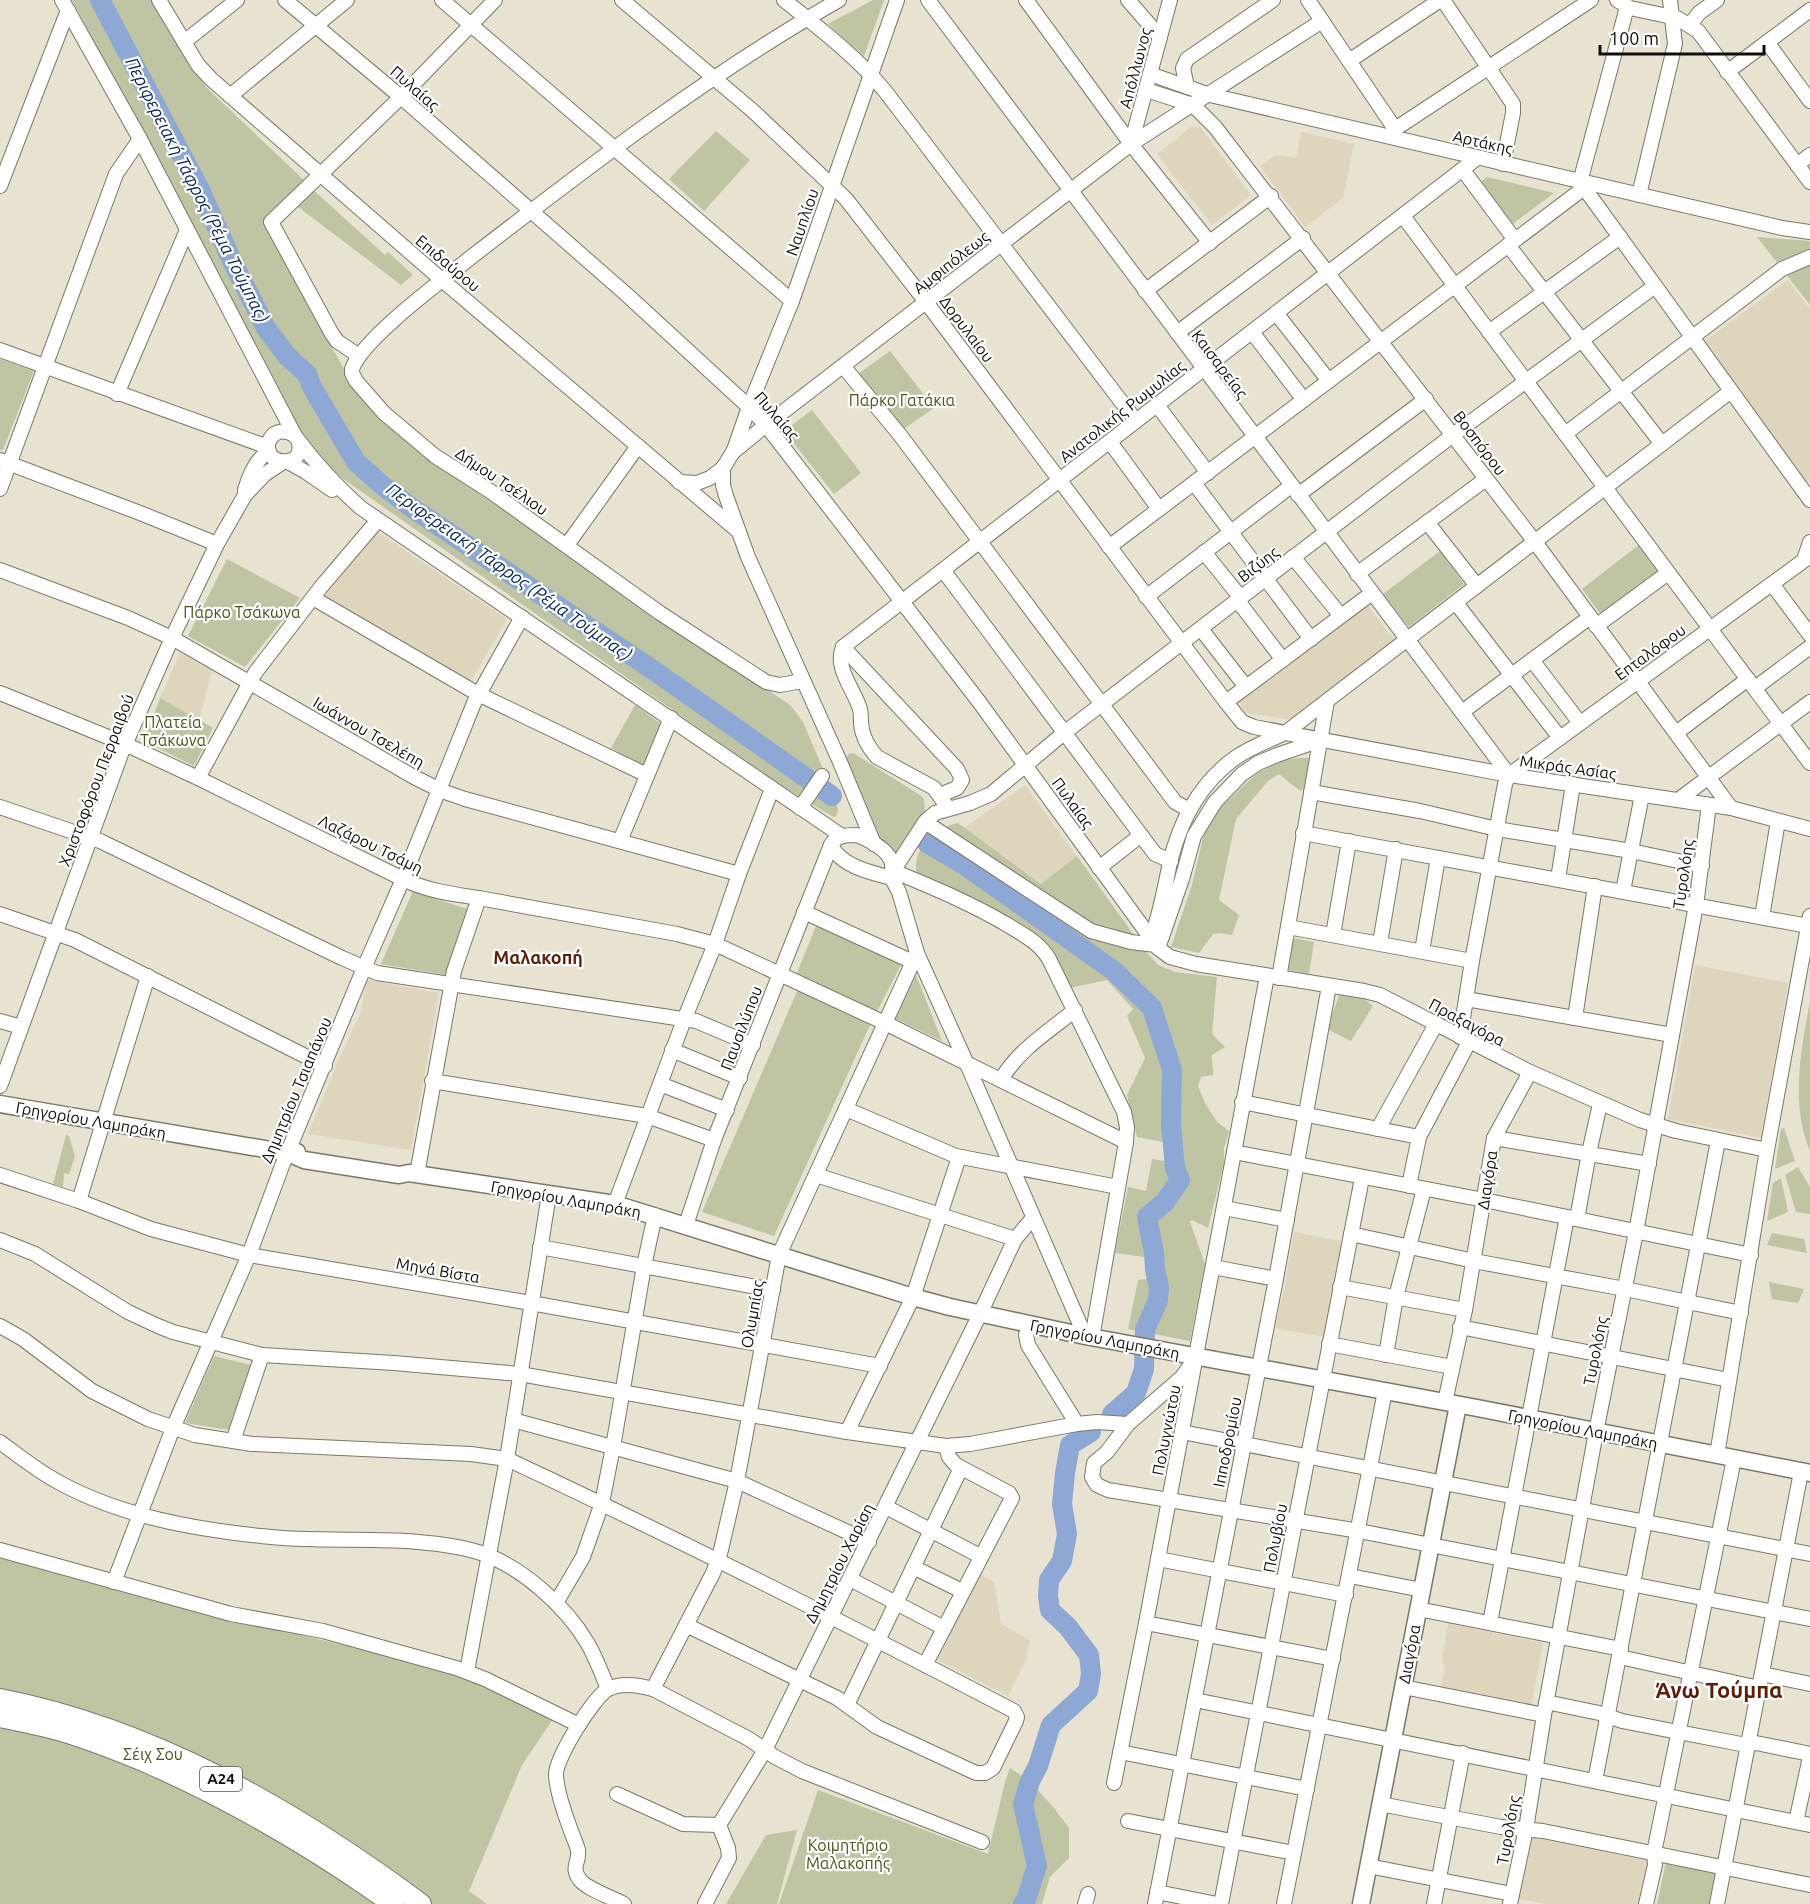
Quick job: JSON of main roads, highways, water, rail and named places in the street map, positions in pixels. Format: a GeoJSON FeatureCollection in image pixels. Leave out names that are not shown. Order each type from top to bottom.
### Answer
{"type":"FeatureCollection","features":[{"type":"Feature","properties":{"kind":"highway","name":"Α24"},"geometry":{"type":"LineString","coordinates":[[0,1699],[52,1710],[88,1721],[154,1746],[198,1767],[314,1831],[421,1904]]}},
{"type":"Feature","properties":{"kind":"highway","name":"Α24"},"geometry":{"type":"LineString","coordinates":[[0,1717],[59,1730],[119,1751],[185,1779],[297,1841],[393,1904]]}},
{"type":"Feature","properties":{"kind":"main road","name":"Γρηγορίου Λαμπράκη"},"geometry":{"type":"LineString","coordinates":[[0,1104],[288,1153],[304,1160],[399,1175],[413,1173],[615,1204],[913,1297],[980,1314],[1089,1337],[1529,1418],[1806,1473]]}},
{"type":"Feature","properties":{"kind":"main road","name":"Διαγόρα"},"geometry":{"type":"LineString","coordinates":[[1361,1904],[1443,1481],[1451,1404]]}},
{"type":"Feature","properties":{"kind":"waterway","name":"Περιφερειακή Τάφρος (Ρέμα Τούμπας)"},"geometry":{"type":"LineString","coordinates":[[100,0],[200,190],[266,328],[287,356],[307,374],[312,387],[356,462],[415,510],[656,672],[832,796]]}},
{"type":"Feature","properties":{"kind":"waterway","name":"Περιφερειακή Τάφρος (Ρέμα Τούμπας)"},"geometry":{"type":"LineString","coordinates":[[927,843],[963,864],[1114,971],[1152,1008],[1172,1070],[1171,1124],[1175,1168],[1180,1180],[1165,1202],[1147,1217],[1159,1287],[1158,1300],[1145,1330],[1144,1369],[1136,1393],[1112,1414]]}},
{"type":"Feature","properties":{"kind":"waterway","name":"Περιφερειακή Τάφρος (Ρέμα Τούμπας)"},"geometry":{"type":"LineString","coordinates":[[1023,1904],[1037,1866],[1023,1804],[1051,1725],[1088,1691],[1091,1674],[1089,1655],[1068,1627],[1050,1610],[1048,1596],[1049,1580],[1062,1561],[1067,1534],[1062,1504],[1070,1445],[1091,1432]]}},
{"type":"Feature","properties":{"kind":"district","name":"Μαλακοπή"},"geometry":{"type":"Point","coordinates":[538,958]}},
{"type":"Feature","properties":{"kind":"district","name":"Άνω Τούμπα"},"geometry":{"type":"Point","coordinates":[1719,1690]}},
{"type":"Feature","properties":{"kind":"park label","name":"Πάρκο Γατάκια"},"geometry":{"type":"Point","coordinates":[902,400]}},
{"type":"Feature","properties":{"kind":"park label","name":"Πάρκο Τσάκωνα"},"geometry":{"type":"Point","coordinates":[242,612]}},
{"type":"Feature","properties":{"kind":"park label","name":"Πλατεία Τσάκωνα"},"geometry":{"type":"Point","coordinates":[173,731]}},
{"type":"Feature","properties":{"kind":"park label","name":"Σέιχ Σου"},"geometry":{"type":"Point","coordinates":[153,1754]}},
{"type":"Feature","properties":{"kind":"park label","name":"Κοιμητήριο Μαλακοπής"},"geometry":{"type":"Point","coordinates":[848,1854]}}]}
